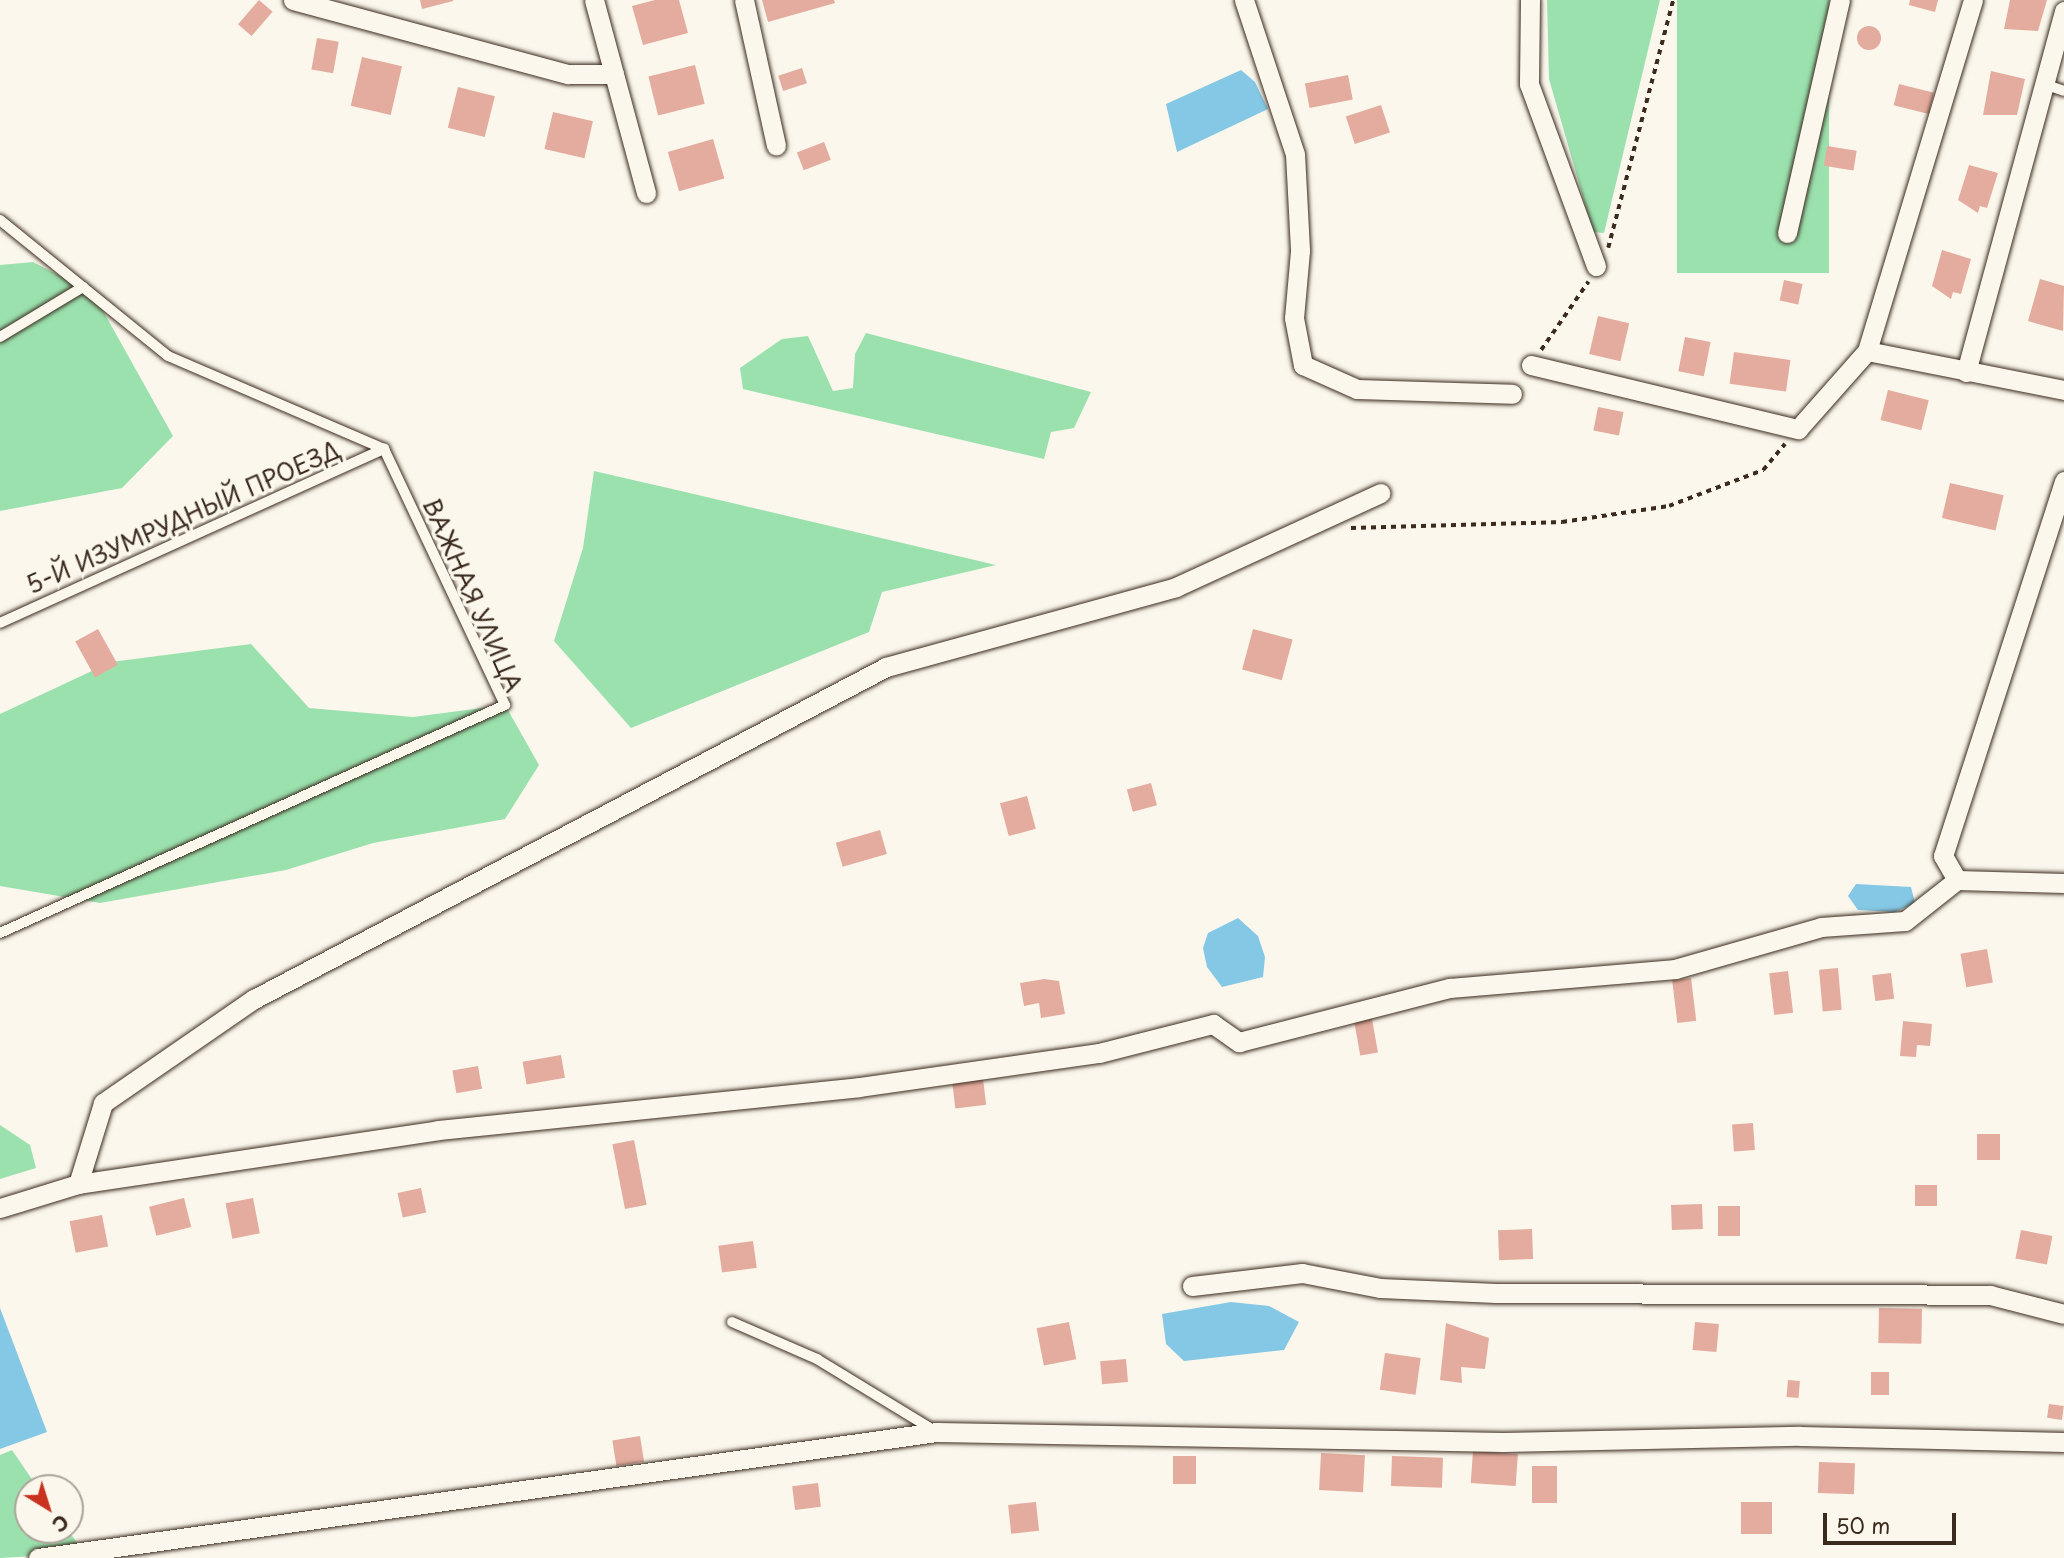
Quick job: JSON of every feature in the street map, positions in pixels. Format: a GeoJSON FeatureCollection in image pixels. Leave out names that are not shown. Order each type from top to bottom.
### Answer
{"type":"FeatureCollection","features":[{"type":"Feature","properties":{"kind":"street"},"geometry":{"type":"LineString","coordinates":[[293,0],[568,74],[614,74]]}},
{"type":"Feature","properties":{"kind":"street"},"geometry":{"type":"LineString","coordinates":[[594,0],[646,193]]}},
{"type":"Feature","properties":{"kind":"street"},"geometry":{"type":"LineString","coordinates":[[744,0],[776,146]]}},
{"type":"Feature","properties":{"kind":"street"},"geometry":{"type":"LineString","coordinates":[[1244,0],[1295,154],[1300,251],[1294,318],[1303,365],[1357,389],[1512,394]]}},
{"type":"Feature","properties":{"kind":"street"},"geometry":{"type":"LineString","coordinates":[[1530,0],[1530,84],[1596,266]]}},
{"type":"Feature","properties":{"kind":"street"},"geometry":{"type":"LineString","coordinates":[[1787,233],[1840,0]]}},
{"type":"Feature","properties":{"kind":"street"},"geometry":{"type":"LineString","coordinates":[[1531,365],[1798,429],[1867,351],[1973,0]]}},
{"type":"Feature","properties":{"kind":"street"},"geometry":{"type":"LineString","coordinates":[[1966,372],[2064,11]]}},
{"type":"Feature","properties":{"kind":"street"},"geometry":{"type":"LineString","coordinates":[[1867,351],[2064,390]]}},
{"type":"Feature","properties":{"kind":"street"},"geometry":{"type":"LineString","coordinates":[[1957,880],[1943,856],[2064,481]]}},
{"type":"Feature","properties":{"kind":"street"},"geometry":{"type":"LineString","coordinates":[[78,1184],[103,1103],[254,999],[886,667],[1176,587],[1380,493]]}},
{"type":"Feature","properties":{"kind":"street"},"geometry":{"type":"LineString","coordinates":[[0,1208],[78,1184],[299,1156],[438,1130],[859,1087],[1099,1052],[1213,1024],[1239,1042],[1450,988],[1675,969],[1821,927],[1905,921],[1957,880],[2064,883]]}},
{"type":"Feature","properties":{"kind":"street"},"geometry":{"type":"LineString","coordinates":[[1192,1286],[1302,1273],[1380,1288],[1510,1293],[1990,1295],[2064,1314]]}},
{"type":"Feature","properties":{"kind":"street"},"geometry":{"type":"LineString","coordinates":[[38,1558],[937,1432],[1503,1442],[1800,1436],[2064,1442]]}},
{"type":"Feature","properties":{"kind":"lane"},"geometry":{"type":"LineString","coordinates":[[2044,84],[2064,91]]}},
{"type":"Feature","properties":{"kind":"lane"},"geometry":{"type":"LineString","coordinates":[[0,220],[169,356],[384,449]]}},
{"type":"Feature","properties":{"kind":"lane"},"geometry":{"type":"LineString","coordinates":[[0,337],[83,287]]}},
{"type":"Feature","properties":{"kind":"lane","name":"5-Й ИЗУМРУДНЫЙ ПРОЕЗД"},"geometry":{"type":"LineString","coordinates":[[0,623],[384,449]]}},
{"type":"Feature","properties":{"kind":"lane","name":"ВАЖНАЯ УЛИЦА"},"geometry":{"type":"LineString","coordinates":[[0,933],[505,705],[384,449]]}},
{"type":"Feature","properties":{"kind":"lane"},"geometry":{"type":"LineString","coordinates":[[732,1322],[817,1359],[937,1432]]}},
{"type":"Feature","properties":{"kind":"path"},"geometry":{"type":"LineString","coordinates":[[1531,365],[1610,245],[1673,0]]}},
{"type":"Feature","properties":{"kind":"path"},"geometry":{"type":"LineString","coordinates":[[1344,528],[1562,522],[1670,506],[1763,470],[1798,429]]}},
{"type":"Feature","properties":{"kind":"green space"},"geometry":{"type":"Polygon","coordinates":[[[1547,0],[1660,0],[1604,233],[1593,232],[1549,79],[1547,0]]]}},
{"type":"Feature","properties":{"kind":"green space"},"geometry":{"type":"Polygon","coordinates":[[[1677,0],[1829,0],[1829,273],[1677,273],[1677,0]]]}},
{"type":"Feature","properties":{"kind":"green space"},"geometry":{"type":"Polygon","coordinates":[[[33,262],[93,293],[173,436],[122,488],[0,511],[0,265],[33,262]]]}},
{"type":"Feature","properties":{"kind":"green space"},"geometry":{"type":"Polygon","coordinates":[[[866,333],[1091,392],[1074,428],[1051,432],[1044,459],[743,389],[740,368],[782,339],[808,336],[833,391],[853,388],[855,354],[866,333]]]}},
{"type":"Feature","properties":{"kind":"green space"},"geometry":{"type":"Polygon","coordinates":[[[594,471],[996,565],[882,592],[869,632],[631,728],[554,641],[583,548],[594,471]]]}},
{"type":"Feature","properties":{"kind":"green space"},"geometry":{"type":"Polygon","coordinates":[[[251,644],[309,708],[413,717],[505,705],[539,765],[505,819],[373,843],[286,870],[100,903],[0,886],[0,714],[111,662],[251,644]]]}},
{"type":"Feature","properties":{"kind":"green space"},"geometry":{"type":"Polygon","coordinates":[[[0,1125],[30,1145],[36,1168],[0,1179],[0,1125]]]}},
{"type":"Feature","properties":{"kind":"green space"},"geometry":{"type":"Polygon","coordinates":[[[12,1450],[28,1474],[14,1474],[14,1544],[78,1544],[84,1553],[0,1558],[0,1455],[12,1450]]]}},
{"type":"Feature","properties":{"kind":"water"},"geometry":{"type":"Polygon","coordinates":[[[1241,70],[1255,82],[1268,109],[1177,152],[1166,104],[1241,70]]]}},
{"type":"Feature","properties":{"kind":"water"},"geometry":{"type":"Polygon","coordinates":[[[1856,884],[1911,887],[1915,903],[1895,912],[1858,910],[1848,896],[1856,884]]]}},
{"type":"Feature","properties":{"kind":"water"},"geometry":{"type":"Polygon","coordinates":[[[1238,918],[1258,936],[1265,957],[1263,977],[1222,987],[1207,967],[1203,948],[1208,933],[1238,918]]]}},
{"type":"Feature","properties":{"kind":"water"},"geometry":{"type":"Polygon","coordinates":[[[1231,1302],[1269,1306],[1299,1322],[1284,1350],[1184,1361],[1166,1344],[1162,1314],[1231,1302]]]}},
{"type":"Feature","properties":{"kind":"water"},"geometry":{"type":"Polygon","coordinates":[[[0,1308],[47,1432],[0,1449],[0,1308]]]}},
{"type":"Feature","properties":{"kind":"building"},"geometry":{"type":"Polygon","coordinates":[[[259,0],[273,12],[252,36],[238,24],[259,0]]]}},
{"type":"Feature","properties":{"kind":"building"},"geometry":{"type":"Polygon","coordinates":[[[420,0],[453,0],[453,1],[422,9],[420,0]]]}},
{"type":"Feature","properties":{"kind":"building"},"geometry":{"type":"Polygon","coordinates":[[[655,0],[679,0],[688,33],[643,45],[632,6],[655,0]]]}},
{"type":"Feature","properties":{"kind":"building"},"geometry":{"type":"Polygon","coordinates":[[[762,0],[834,0],[835,3],[768,22],[762,0]]]}},
{"type":"Feature","properties":{"kind":"building"},"geometry":{"type":"Polygon","coordinates":[[[1910,0],[1938,0],[1935,12],[1909,5],[1910,0]]]}},
{"type":"Feature","properties":{"kind":"building"},"geometry":{"type":"Polygon","coordinates":[[[2010,0],[2047,0],[2038,31],[2004,29],[2010,0]]]}},
{"type":"Feature","properties":{"kind":"building"},"geometry":{"type":"Polygon","coordinates":[[[1869,26],[1878,29],[1881,38],[1878,47],[1869,50],[1860,47],[1857,38],[1860,29],[1869,26]]]}},
{"type":"Feature","properties":{"kind":"building"},"geometry":{"type":"Polygon","coordinates":[[[317,38],[339,42],[333,73],[311,70],[317,38]]]}},
{"type":"Feature","properties":{"kind":"building"},"geometry":{"type":"Polygon","coordinates":[[[362,57],[402,66],[391,115],[351,106],[362,57]]]}},
{"type":"Feature","properties":{"kind":"building"},"geometry":{"type":"Polygon","coordinates":[[[695,65],[705,104],[658,115],[648,77],[695,65]]]}},
{"type":"Feature","properties":{"kind":"building"},"geometry":{"type":"Polygon","coordinates":[[[802,68],[807,83],[783,91],[778,76],[802,68]]]}},
{"type":"Feature","properties":{"kind":"building"},"geometry":{"type":"Polygon","coordinates":[[[1991,71],[2025,79],[2017,115],[1983,115],[1991,71]]]}},
{"type":"Feature","properties":{"kind":"building"},"geometry":{"type":"Polygon","coordinates":[[[1348,75],[1353,100],[1310,108],[1305,83],[1348,75]]]}},
{"type":"Feature","properties":{"kind":"building"},"geometry":{"type":"Polygon","coordinates":[[[1899,84],[1934,93],[1929,114],[1894,105],[1899,84]]]}},
{"type":"Feature","properties":{"kind":"building"},"geometry":{"type":"Polygon","coordinates":[[[458,87],[495,96],[485,137],[448,128],[458,87]]]}},
{"type":"Feature","properties":{"kind":"building"},"geometry":{"type":"Polygon","coordinates":[[[1381,105],[1390,133],[1355,144],[1346,116],[1381,105]]]}},
{"type":"Feature","properties":{"kind":"building"},"geometry":{"type":"Polygon","coordinates":[[[553,112],[593,121],[584,158],[544,149],[553,112]]]}},
{"type":"Feature","properties":{"kind":"building"},"geometry":{"type":"Polygon","coordinates":[[[713,139],[724,178],[679,191],[668,152],[713,139]]]}},
{"type":"Feature","properties":{"kind":"building"},"geometry":{"type":"Polygon","coordinates":[[[824,142],[831,160],[804,170],[797,152],[824,142]]]}},
{"type":"Feature","properties":{"kind":"building"},"geometry":{"type":"Polygon","coordinates":[[[1827,146],[1857,151],[1854,170],[1824,166],[1827,146]]]}},
{"type":"Feature","properties":{"kind":"building"},"geometry":{"type":"Polygon","coordinates":[[[1969,165],[1998,173],[1987,208],[1980,206],[1978,213],[1958,200],[1969,165]]]}},
{"type":"Feature","properties":{"kind":"building"},"geometry":{"type":"Polygon","coordinates":[[[1942,250],[1971,259],[1961,294],[1953,292],[1951,299],[1932,286],[1942,250]]]}},
{"type":"Feature","properties":{"kind":"building"},"geometry":{"type":"Polygon","coordinates":[[[2040,279],[2064,286],[2063,331],[2028,321],[2040,279]]]}},
{"type":"Feature","properties":{"kind":"building"},"geometry":{"type":"Polygon","coordinates":[[[1784,280],[1803,284],[1798,304],[1780,301],[1784,280]]]}},
{"type":"Feature","properties":{"kind":"building"},"geometry":{"type":"Polygon","coordinates":[[[1598,316],[1629,323],[1620,361],[1589,354],[1598,316]]]}},
{"type":"Feature","properties":{"kind":"building"},"geometry":{"type":"Polygon","coordinates":[[[1685,337],[1711,342],[1704,376],[1678,371],[1685,337]]]}},
{"type":"Feature","properties":{"kind":"building"},"geometry":{"type":"Polygon","coordinates":[[[1734,352],[1790,360],[1786,392],[1730,384],[1734,352]]]}},
{"type":"Feature","properties":{"kind":"building"},"geometry":{"type":"Polygon","coordinates":[[[1888,390],[1929,400],[1921,430],[1881,420],[1888,390]]]}},
{"type":"Feature","properties":{"kind":"building"},"geometry":{"type":"Polygon","coordinates":[[[1598,407],[1624,412],[1619,436],[1593,431],[1598,407]]]}},
{"type":"Feature","properties":{"kind":"building"},"geometry":{"type":"Polygon","coordinates":[[[1950,483],[2004,495],[1995,530],[1942,518],[1950,483]]]}},
{"type":"Feature","properties":{"kind":"building"},"geometry":{"type":"Polygon","coordinates":[[[98,629],[118,665],[95,677],[75,642],[98,629]]]}},
{"type":"Feature","properties":{"kind":"building"},"geometry":{"type":"Polygon","coordinates":[[[1253,629],[1293,640],[1282,680],[1242,670],[1253,629]]]}},
{"type":"Feature","properties":{"kind":"building"},"geometry":{"type":"Polygon","coordinates":[[[1151,783],[1157,805],[1133,812],[1127,789],[1151,783]]]}},
{"type":"Feature","properties":{"kind":"building"},"geometry":{"type":"Polygon","coordinates":[[[1027,796],[1036,829],[1009,836],[1000,803],[1027,796]]]}},
{"type":"Feature","properties":{"kind":"building"},"geometry":{"type":"Polygon","coordinates":[[[880,830],[887,854],[843,867],[836,843],[880,830]]]}},
{"type":"Feature","properties":{"kind":"building"},"geometry":{"type":"Polygon","coordinates":[[[1987,949],[1993,982],[1966,987],[1960,954],[1987,949]]]}},
{"type":"Feature","properties":{"kind":"building"},"geometry":{"type":"Polygon","coordinates":[[[1838,968],[1842,1010],[1823,1011],[1819,970],[1838,968]]]}},
{"type":"Feature","properties":{"kind":"building"},"geometry":{"type":"Polygon","coordinates":[[[1788,971],[1793,1013],[1774,1015],[1769,973],[1788,971]]]}},
{"type":"Feature","properties":{"kind":"building"},"geometry":{"type":"Polygon","coordinates":[[[1891,973],[1894,999],[1875,1001],[1872,975],[1891,973]]]}},
{"type":"Feature","properties":{"kind":"building"},"geometry":{"type":"Polygon","coordinates":[[[1691,978],[1696,1021],[1677,1023],[1672,980],[1691,978]]]}},
{"type":"Feature","properties":{"kind":"building"},"geometry":{"type":"Polygon","coordinates":[[[1044,979],[1059,981],[1065,1014],[1041,1018],[1039,1003],[1024,1006],[1020,983],[1044,979]]]}},
{"type":"Feature","properties":{"kind":"building"},"geometry":{"type":"Polygon","coordinates":[[[1371,1013],[1378,1052],[1360,1056],[1353,1016],[1371,1013]]]}},
{"type":"Feature","properties":{"kind":"building"},"geometry":{"type":"Polygon","coordinates":[[[1903,1021],[1932,1024],[1930,1046],[1917,1045],[1916,1057],[1900,1056],[1903,1021]]]}},
{"type":"Feature","properties":{"kind":"building"},"geometry":{"type":"Polygon","coordinates":[[[561,1055],[565,1078],[527,1084],[523,1062],[561,1055]]]}},
{"type":"Feature","properties":{"kind":"building"},"geometry":{"type":"Polygon","coordinates":[[[478,1066],[482,1089],[456,1093],[452,1071],[478,1066]]]}},
{"type":"Feature","properties":{"kind":"building"},"geometry":{"type":"Polygon","coordinates":[[[983,1079],[986,1105],[955,1109],[952,1083],[983,1079]]]}},
{"type":"Feature","properties":{"kind":"building"},"geometry":{"type":"Polygon","coordinates":[[[1753,1123],[1755,1150],[1734,1151],[1732,1124],[1753,1123]]]}},
{"type":"Feature","properties":{"kind":"building"},"geometry":{"type":"Polygon","coordinates":[[[1977,1134],[2000,1134],[2000,1160],[1977,1160],[1977,1134]]]}},
{"type":"Feature","properties":{"kind":"building"},"geometry":{"type":"Polygon","coordinates":[[[634,1140],[647,1205],[625,1209],[612,1144],[634,1140]]]}},
{"type":"Feature","properties":{"kind":"building"},"geometry":{"type":"Polygon","coordinates":[[[1915,1185],[1937,1185],[1937,1206],[1915,1206],[1915,1185]]]}},
{"type":"Feature","properties":{"kind":"building"},"geometry":{"type":"Polygon","coordinates":[[[421,1188],[426,1212],[403,1217],[398,1193],[421,1188]]]}},
{"type":"Feature","properties":{"kind":"building"},"geometry":{"type":"Polygon","coordinates":[[[184,1198],[191,1227],[156,1236],[149,1207],[184,1198]]]}},
{"type":"Feature","properties":{"kind":"building"},"geometry":{"type":"Polygon","coordinates":[[[253,1198],[260,1233],[232,1239],[226,1203],[253,1198]]]}},
{"type":"Feature","properties":{"kind":"building"},"geometry":{"type":"Polygon","coordinates":[[[1702,1204],[1703,1229],[1672,1230],[1671,1205],[1702,1204]]]}},
{"type":"Feature","properties":{"kind":"building"},"geometry":{"type":"Polygon","coordinates":[[[1718,1206],[1740,1206],[1740,1236],[1718,1236],[1718,1206]]]}},
{"type":"Feature","properties":{"kind":"building"},"geometry":{"type":"Polygon","coordinates":[[[102,1215],[108,1246],[76,1253],[70,1221],[102,1215]]]}},
{"type":"Feature","properties":{"kind":"building"},"geometry":{"type":"Polygon","coordinates":[[[1532,1229],[1533,1259],[1499,1260],[1498,1230],[1532,1229]]]}},
{"type":"Feature","properties":{"kind":"building"},"geometry":{"type":"Polygon","coordinates":[[[2021,1230],[2052,1236],[2047,1265],[2015,1258],[2021,1230]]]}},
{"type":"Feature","properties":{"kind":"building"},"geometry":{"type":"Polygon","coordinates":[[[753,1241],[757,1268],[722,1273],[718,1246],[753,1241]]]}},
{"type":"Feature","properties":{"kind":"building"},"geometry":{"type":"Polygon","coordinates":[[[1879,1308],[1922,1309],[1921,1344],[1878,1343],[1879,1308]]]}},
{"type":"Feature","properties":{"kind":"building"},"geometry":{"type":"Polygon","coordinates":[[[1069,1322],[1076,1359],[1044,1366],[1037,1328],[1069,1322]]]}},
{"type":"Feature","properties":{"kind":"building"},"geometry":{"type":"Polygon","coordinates":[[[1695,1322],[1719,1324],[1716,1352],[1693,1350],[1695,1322]]]}},
{"type":"Feature","properties":{"kind":"building"},"geometry":{"type":"Polygon","coordinates":[[[1446,1323],[1489,1338],[1485,1369],[1461,1367],[1462,1383],[1440,1380],[1446,1323]]]}},
{"type":"Feature","properties":{"kind":"building"},"geometry":{"type":"Polygon","coordinates":[[[1385,1353],[1421,1358],[1416,1395],[1380,1390],[1385,1353]]]}},
{"type":"Feature","properties":{"kind":"building"},"geometry":{"type":"Polygon","coordinates":[[[1126,1359],[1128,1382],[1102,1384],[1100,1361],[1126,1359]]]}},
{"type":"Feature","properties":{"kind":"building"},"geometry":{"type":"Polygon","coordinates":[[[1871,1372],[1889,1372],[1889,1395],[1871,1395],[1871,1372]]]}},
{"type":"Feature","properties":{"kind":"building"},"geometry":{"type":"Polygon","coordinates":[[[1788,1380],[1800,1381],[1798,1398],[1787,1397],[1788,1380]]]}},
{"type":"Feature","properties":{"kind":"building"},"geometry":{"type":"Polygon","coordinates":[[[2049,1404],[2064,1406],[2062,1420],[2047,1418],[2049,1404]]]}},
{"type":"Feature","properties":{"kind":"building"},"geometry":{"type":"Polygon","coordinates":[[[640,1436],[644,1462],[616,1466],[612,1440],[640,1436]]]}},
{"type":"Feature","properties":{"kind":"building"},"geometry":{"type":"Polygon","coordinates":[[[1473,1451],[1518,1454],[1516,1486],[1471,1483],[1473,1451]]]}},
{"type":"Feature","properties":{"kind":"building"},"geometry":{"type":"Polygon","coordinates":[[[1321,1453],[1365,1455],[1363,1492],[1319,1490],[1321,1453]]]}},
{"type":"Feature","properties":{"kind":"building"},"geometry":{"type":"Polygon","coordinates":[[[1173,1456],[1196,1456],[1196,1484],[1173,1484],[1173,1456]]]}},
{"type":"Feature","properties":{"kind":"building"},"geometry":{"type":"Polygon","coordinates":[[[1392,1456],[1443,1458],[1442,1488],[1391,1486],[1392,1456]]]}},
{"type":"Feature","properties":{"kind":"building"},"geometry":{"type":"Polygon","coordinates":[[[1819,1462],[1855,1463],[1854,1494],[1818,1493],[1819,1462]]]}},
{"type":"Feature","properties":{"kind":"building"},"geometry":{"type":"Polygon","coordinates":[[[1532,1466],[1557,1466],[1557,1503],[1532,1503],[1532,1466]]]}},
{"type":"Feature","properties":{"kind":"building"},"geometry":{"type":"Polygon","coordinates":[[[818,1483],[821,1507],[795,1510],[792,1486],[818,1483]]]}},
{"type":"Feature","properties":{"kind":"building"},"geometry":{"type":"Polygon","coordinates":[[[1036,1502],[1039,1531],[1011,1534],[1008,1505],[1036,1502]]]}},
{"type":"Feature","properties":{"kind":"building"},"geometry":{"type":"Polygon","coordinates":[[[1741,1502],[1772,1502],[1772,1534],[1741,1534],[1741,1502]]]}}]}
